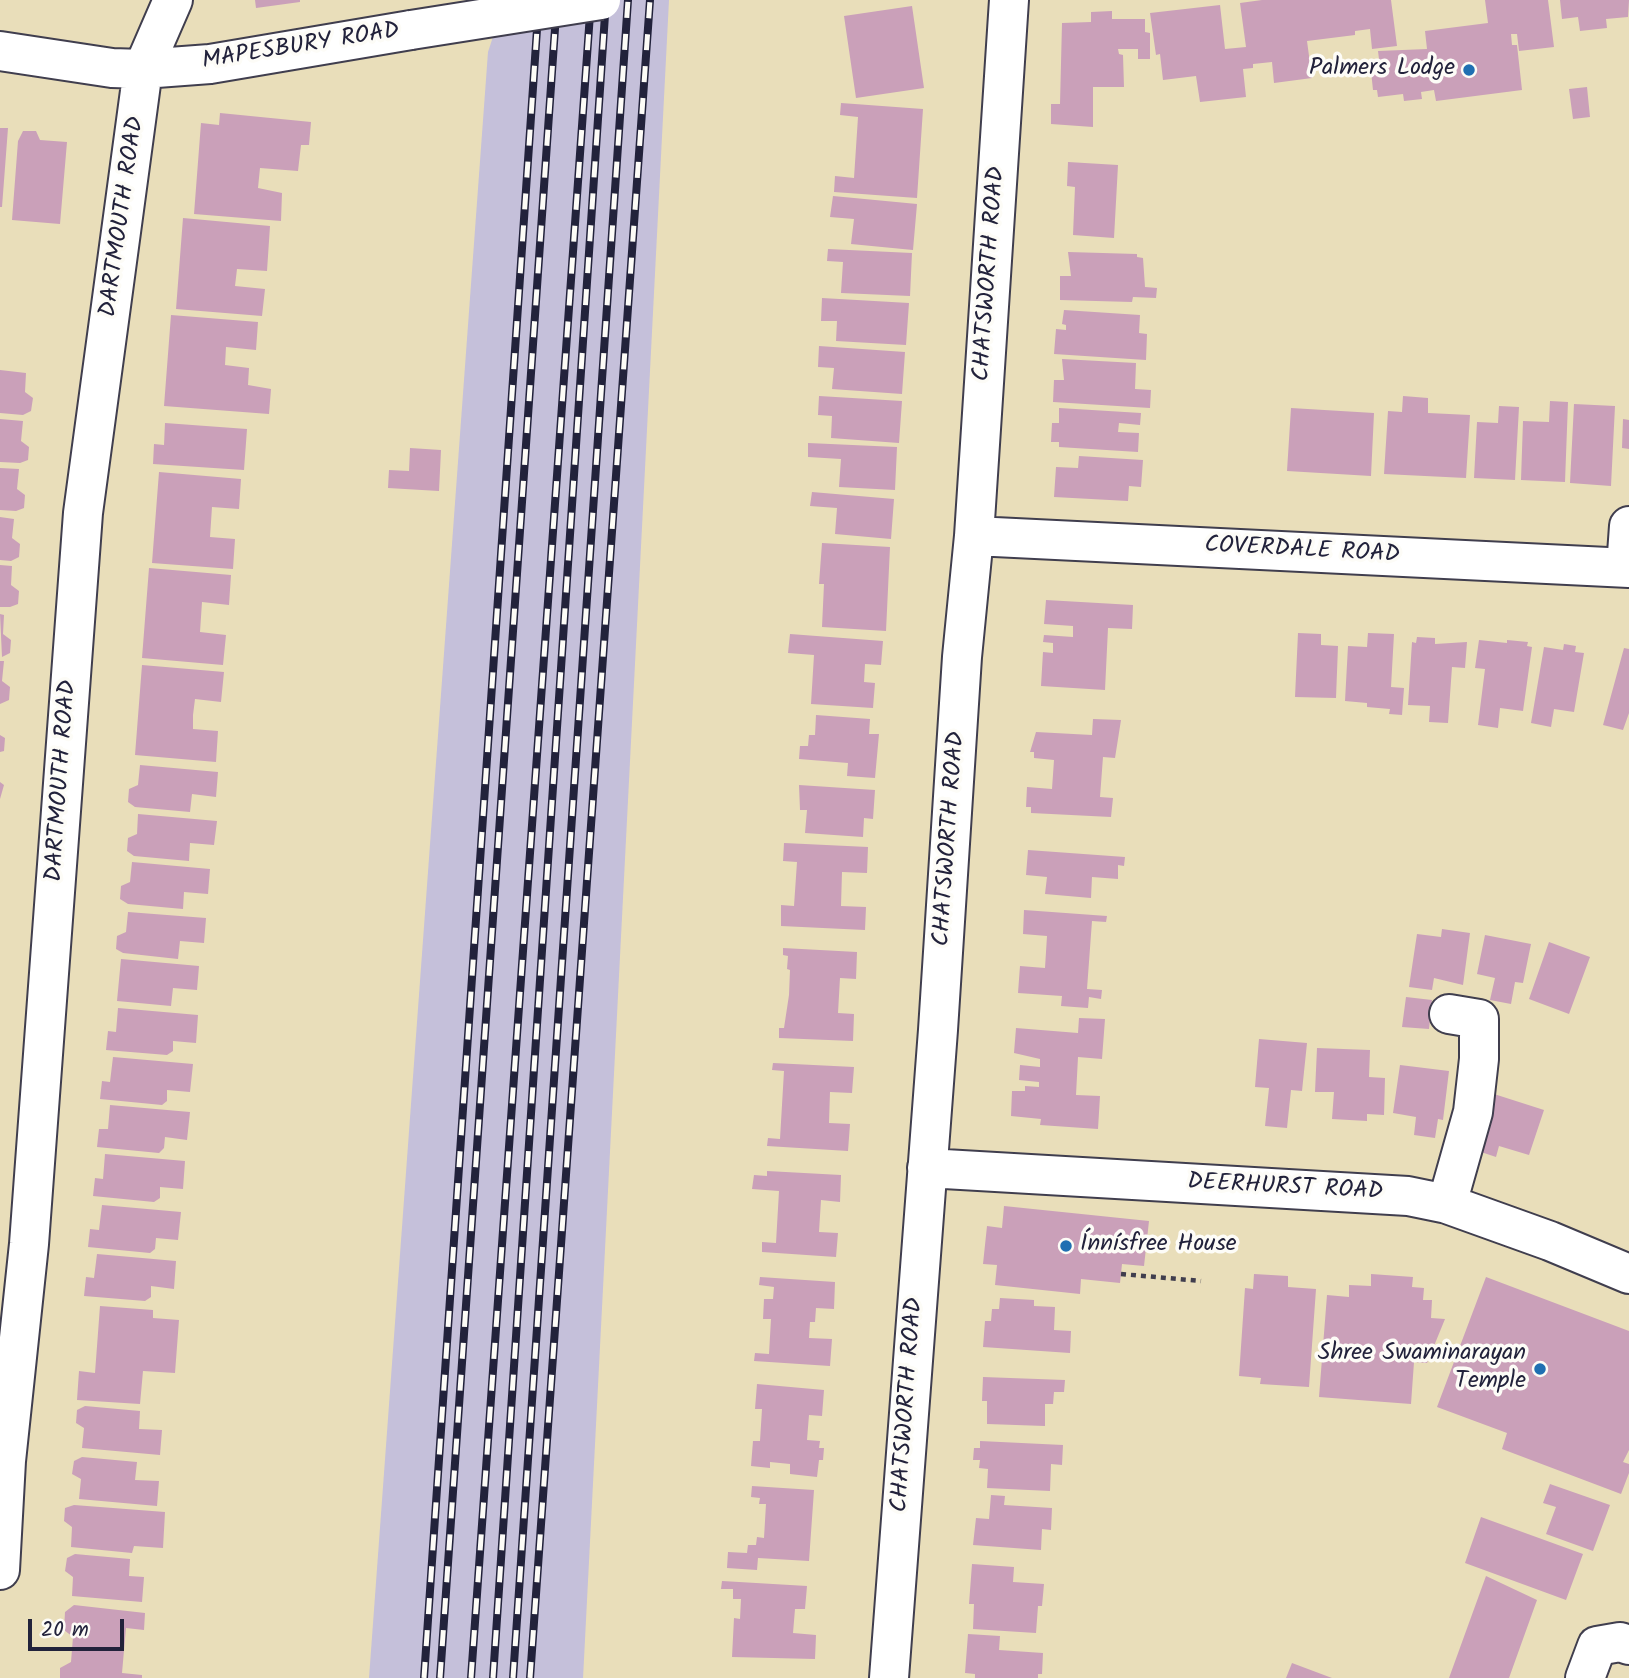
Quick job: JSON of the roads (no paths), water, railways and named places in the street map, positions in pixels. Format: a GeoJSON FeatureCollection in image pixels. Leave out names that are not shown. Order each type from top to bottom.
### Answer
{"type":"FeatureCollection","features":[{"type":"Feature","properties":{"kind":"street","name":"DARTMOUTH ROAD"},"geometry":{"type":"LineString","coordinates":[[0,1570],[3,1461],[29,1244],[83,513],[143,69],[173,0]]}},
{"type":"Feature","properties":{"kind":"street","name":"MAPESBURY ROAD"},"geometry":{"type":"LineString","coordinates":[[0,51],[112,68],[143,69],[210,64],[601,0]]}},
{"type":"Feature","properties":{"kind":"street","name":"CHATSWORTH ROAD"},"geometry":{"type":"LineString","coordinates":[[889,1678],[962,657],[974,536],[1009,0]]}},
{"type":"Feature","properties":{"kind":"street"},"geometry":{"type":"LineString","coordinates":[[1628,568],[1629,526]]}},
{"type":"Feature","properties":{"kind":"street","name":"COVERDALE ROAD"},"geometry":{"type":"LineString","coordinates":[[974,536],[1628,568]]}},
{"type":"Feature","properties":{"kind":"street"},"geometry":{"type":"LineString","coordinates":[[1447,1204],[1472,1112],[1479,1059],[1479,1019],[1449,1014]]}},
{"type":"Feature","properties":{"kind":"street","name":"DEERHURST ROAD"},"geometry":{"type":"LineString","coordinates":[[927,1168],[1408,1196],[1447,1204],[1550,1241],[1629,1274]]}},
{"type":"Feature","properties":{"kind":"street"},"geometry":{"type":"LineString","coordinates":[[1585,1678],[1597,1646],[1620,1642],[1629,1645]]}},
{"type":"Feature","properties":{"kind":"railway"},"geometry":{"type":"LineString","coordinates":[[424,1678],[539,0]]}},
{"type":"Feature","properties":{"kind":"railway"},"geometry":{"type":"LineString","coordinates":[[440,1678],[557,0]]}},
{"type":"Feature","properties":{"kind":"railway"},"geometry":{"type":"LineString","coordinates":[[471,1678],[591,0]]}},
{"type":"Feature","properties":{"kind":"railway"},"geometry":{"type":"LineString","coordinates":[[493,1678],[606,0]]}},
{"type":"Feature","properties":{"kind":"railway"},"geometry":{"type":"LineString","coordinates":[[513,1678],[628,0]]}},
{"type":"Feature","properties":{"kind":"railway"},"geometry":{"type":"LineString","coordinates":[[530,1678],[650,0]]}},
{"type":"Feature","properties":{"kind":"place","name":"Palmers Lodge"},"geometry":{"type":"Point","coordinates":[1469,70]}},
{"type":"Feature","properties":{"kind":"place","name":"Ínnísfree House"},"geometry":{"type":"Point","coordinates":[1066,1246]}},
{"type":"Feature","properties":{"kind":"place","name":"Shree Swaminarayan Temple"},"geometry":{"type":"Point","coordinates":[1540,1369]}}]}
